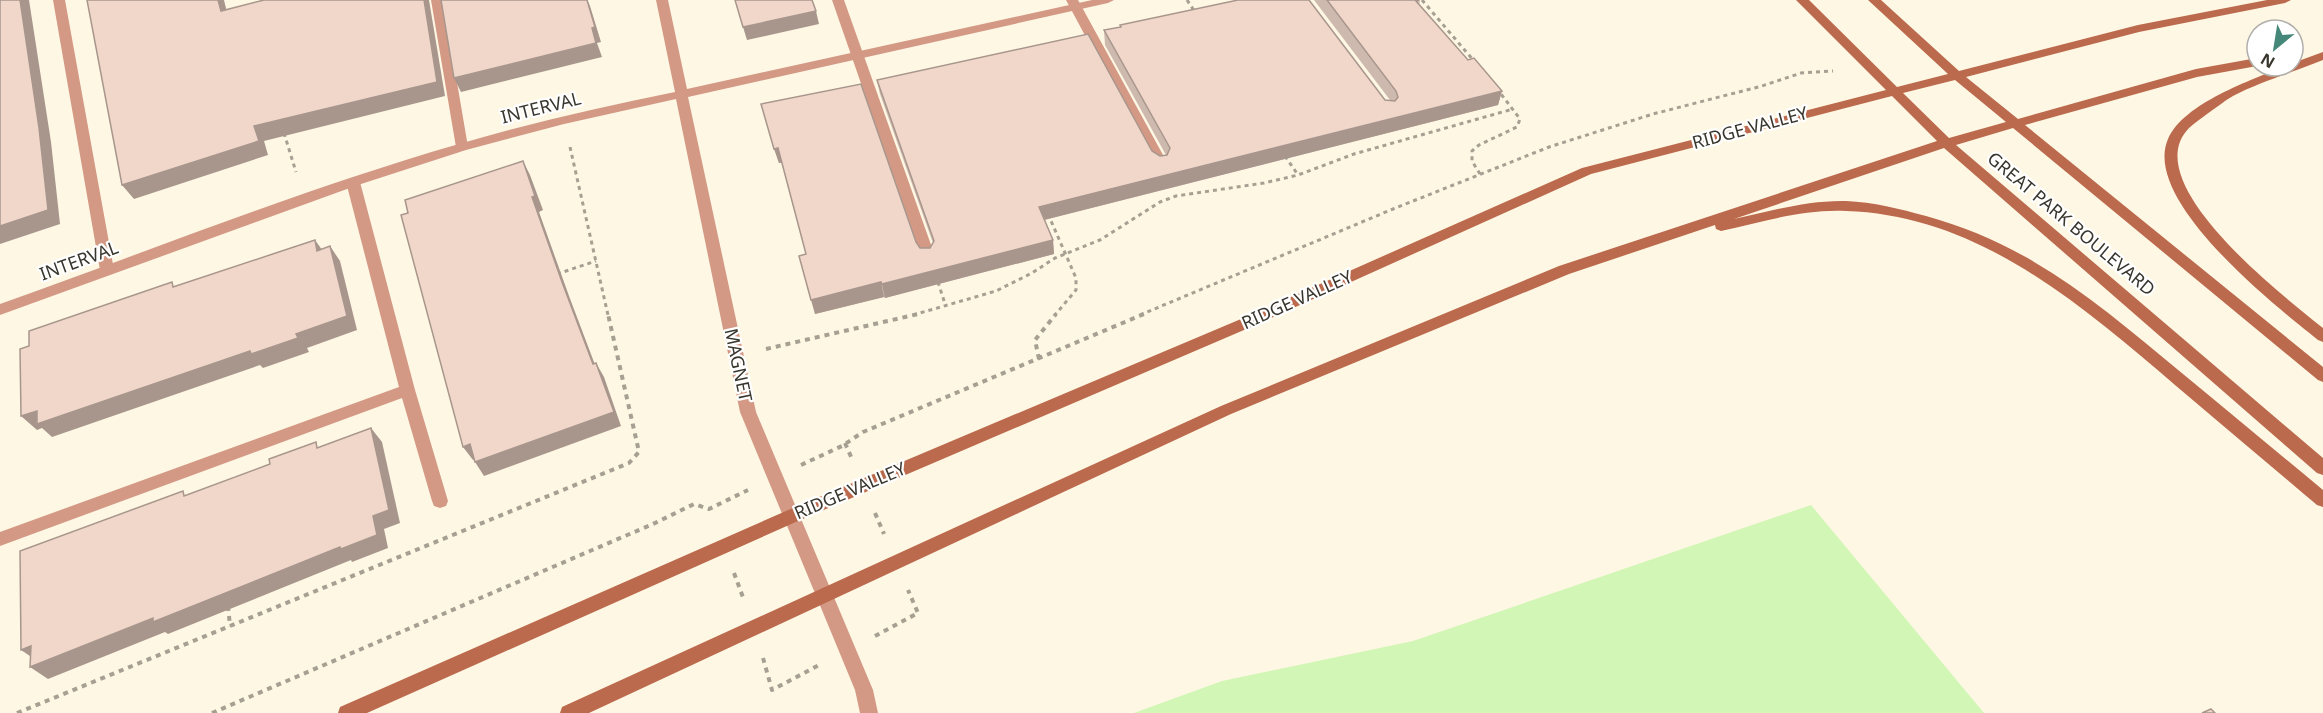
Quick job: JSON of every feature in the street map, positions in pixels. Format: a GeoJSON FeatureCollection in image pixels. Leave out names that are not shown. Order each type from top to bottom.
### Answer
{"type":"FeatureCollection","features":[{"type":"Feature","properties":{"kind":"main road","name":"GREAT PARK BOULEVARD"},"geometry":{"type":"LineString","coordinates":[[1802,0],[1946,143],[2323,468]]}},
{"type":"Feature","properties":{"kind":"main road"},"geometry":{"type":"LineString","coordinates":[[1874,0],[1955,74],[2323,376]]}},
{"type":"Feature","properties":{"kind":"main road","name":"RIDGE VALLEY"},"geometry":{"type":"LineString","coordinates":[[347,713],[792,516],[1246,323],[1587,171],[1955,74],[2138,29],[2284,0]]}},
{"type":"Feature","properties":{"kind":"main road"},"geometry":{"type":"LineString","coordinates":[[2305,53],[2323,50]]}},
{"type":"Feature","properties":{"kind":"main road"},"geometry":{"type":"LineString","coordinates":[[2323,56],[2229,93],[2184,125],[2174,140],[2171,155],[2174,176],[2183,196],[2222,247],[2272,295],[2323,336]]}},
{"type":"Feature","properties":{"kind":"main road"},"geometry":{"type":"LineString","coordinates":[[569,713],[1226,410],[1563,270],[1946,143],[2196,73],[2245,64]]}},
{"type":"Feature","properties":{"kind":"main road"},"geometry":{"type":"LineString","coordinates":[[1654,239],[1812,207],[1846,206],[1880,210],[1933,222],[1988,241],[2043,270],[2088,303],[2323,500]]}},
{"type":"Feature","properties":{"kind":"street"},"geometry":{"type":"LineString","coordinates":[[59,0],[107,270]]}},
{"type":"Feature","properties":{"kind":"street"},"geometry":{"type":"LineString","coordinates":[[437,0],[462,147]]}},
{"type":"Feature","properties":{"kind":"street","name":"MAGNET"},"geometry":{"type":"LineString","coordinates":[[662,0],[748,412],[864,690],[869,713]]}},
{"type":"Feature","properties":{"kind":"street"},"geometry":{"type":"LineString","coordinates":[[838,0],[928,256]]}},
{"type":"Feature","properties":{"kind":"street","name":"INTERVAL"},"geometry":{"type":"LineString","coordinates":[[0,310],[353,182],[462,147],[564,120],[857,56],[1074,3],[1108,0]]}},
{"type":"Feature","properties":{"kind":"street"},"geometry":{"type":"LineString","coordinates":[[1074,3],[1161,164]]}},
{"type":"Feature","properties":{"kind":"street"},"geometry":{"type":"LineString","coordinates":[[353,182],[406,390],[440,501]]}},
{"type":"Feature","properties":{"kind":"street"},"geometry":{"type":"LineString","coordinates":[[0,539],[406,390]]}},
{"type":"Feature","properties":{"kind":"path"},"geometry":{"type":"LineString","coordinates":[[1187,0],[1199,20]]}},
{"type":"Feature","properties":{"kind":"path"},"geometry":{"type":"LineString","coordinates":[[1422,0],[1475,63]]}},
{"type":"Feature","properties":{"kind":"path"},"geometry":{"type":"LineString","coordinates":[[845,443],[863,432],[1393,209],[1549,147],[1653,114],[1762,86],[1801,73],[1825,73],[1866,62]]}},
{"type":"Feature","properties":{"kind":"path"},"geometry":{"type":"LineString","coordinates":[[1480,174],[1472,161],[1472,151],[1479,145],[1517,127],[1520,119],[1490,81]]}},
{"type":"Feature","properties":{"kind":"path"},"geometry":{"type":"LineString","coordinates":[[736,356],[890,322],[996,291],[1065,253],[1100,240],[1160,202],[1176,196],[1298,176],[1354,154],[1513,109]]}},
{"type":"Feature","properties":{"kind":"path"},"geometry":{"type":"LineString","coordinates":[[284,133],[304,200]]}},
{"type":"Feature","properties":{"kind":"path"},"geometry":{"type":"LineString","coordinates":[[1279,146],[1298,176]]}},
{"type":"Feature","properties":{"kind":"path"},"geometry":{"type":"LineString","coordinates":[[1039,359],[1035,340],[1076,290],[1076,278],[1046,211]]}},
{"type":"Feature","properties":{"kind":"path"},"geometry":{"type":"LineString","coordinates":[[553,276],[596,261]]}},
{"type":"Feature","properties":{"kind":"path"},"geometry":{"type":"LineString","coordinates":[[212,713],[642,529],[694,504],[709,508]]}},
{"type":"Feature","properties":{"kind":"path"},"geometry":{"type":"LineString","coordinates":[[227,603],[230,626]]}},
{"type":"Feature","properties":{"kind":"green space"},"geometry":{"type":"Polygon","coordinates":[[[1811,505],[1984,713],[1134,713],[1222,681],[1413,641],[1811,505]]]}},
{"type":"Feature","properties":{"kind":"building"},"geometry":{"type":"Polygon","coordinates":[[[0,0],[20,0],[39,128],[48,210],[0,226],[0,0]]]}},
{"type":"Feature","properties":{"kind":"building"},"geometry":{"type":"Polygon","coordinates":[[[87,0],[218,0],[221,11],[264,0],[424,0],[437,82],[254,126],[259,141],[122,185],[87,0]]]}},
{"type":"Feature","properties":{"kind":"building"},"geometry":{"type":"Polygon","coordinates":[[[441,0],[587,0],[595,27],[592,28],[596,43],[454,78],[441,0]]]}},
{"type":"Feature","properties":{"kind":"building"},"geometry":{"type":"Polygon","coordinates":[[[735,0],[812,0],[816,11],[743,27],[735,0]]]}},
{"type":"Feature","properties":{"kind":"building"},"geometry":{"type":"Polygon","coordinates":[[[1238,0],[1309,0],[1385,100],[1395,101],[1398,97],[1396,91],[1327,0],[1419,0],[1416,1],[1468,60],[1474,58],[1502,91],[1039,207],[1053,240],[811,300],[799,256],[806,254],[778,148],[774,149],[761,104],[861,84],[916,242],[920,248],[930,248],[934,241],[877,80],[1088,34],[1152,151],[1160,156],[1167,155],[1170,148],[1104,30],[1238,0]]]}},
{"type":"Feature","properties":{"kind":"building"},"geometry":{"type":"Polygon","coordinates":[[[523,161],[535,196],[532,197],[562,282],[614,412],[475,462],[470,444],[463,447],[401,215],[408,213],[405,200],[523,161]]]}},
{"type":"Feature","properties":{"kind":"building"},"geometry":{"type":"Polygon","coordinates":[[[315,240],[317,251],[330,246],[347,316],[296,334],[298,338],[251,354],[250,351],[37,424],[37,411],[21,416],[20,349],[29,346],[29,331],[172,282],[173,287],[315,240]]]}},
{"type":"Feature","properties":{"kind":"building"},"geometry":{"type":"Polygon","coordinates":[[[371,428],[389,510],[373,516],[377,535],[341,549],[340,547],[153,622],[153,618],[30,667],[31,646],[21,650],[20,551],[183,491],[184,496],[270,464],[269,459],[316,442],[317,448],[371,428]]]}},
{"type":"Feature","properties":{"kind":"building"},"geometry":{"type":"Polygon","coordinates":[[[2211,709],[2215,713],[2202,713],[2211,709]]]}}]}
